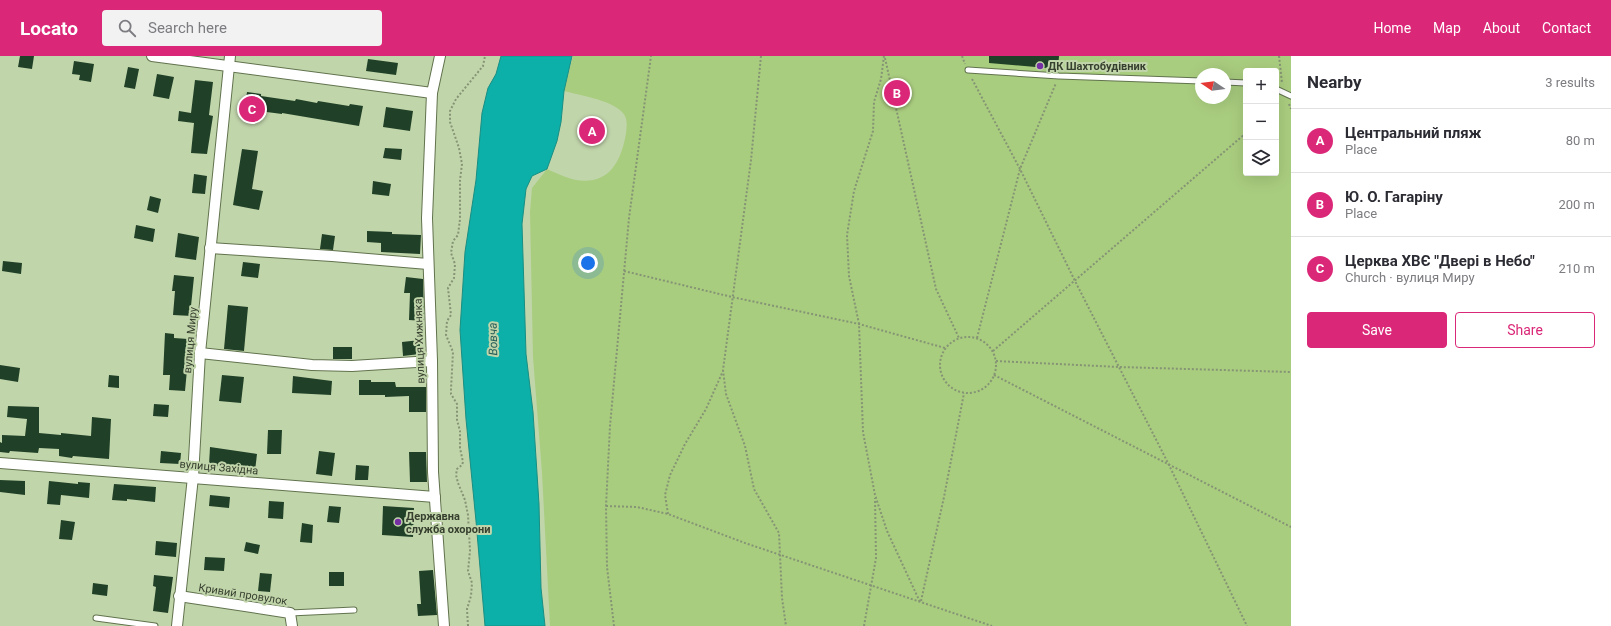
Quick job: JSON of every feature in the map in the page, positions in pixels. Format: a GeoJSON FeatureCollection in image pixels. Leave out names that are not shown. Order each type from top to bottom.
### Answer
{"type":"FeatureCollection","features":[{"type":"Feature","properties":{"kind":"street"},"geometry":{"type":"LineString","coordinates":[[152,56],[229,61],[432,93]]}},
{"type":"Feature","properties":{"kind":"street","name":"вулиця Хижняка"},"geometry":{"type":"LineString","coordinates":[[440,56],[432,93],[427,218],[432,361],[433,472],[436,497],[444,626]]}},
{"type":"Feature","properties":{"kind":"street","name":"вулиця Миру"},"geometry":{"type":"LineString","coordinates":[[177,626],[179,596],[193,477],[200,353],[229,61]]}},
{"type":"Feature","properties":{"kind":"street"},"geometry":{"type":"LineString","coordinates":[[210,248],[428,264]]}},
{"type":"Feature","properties":{"kind":"street"},"geometry":{"type":"LineString","coordinates":[[200,353],[312,365],[352,366],[432,361]]}},
{"type":"Feature","properties":{"kind":"street","name":"вулиця Західна"},"geometry":{"type":"LineString","coordinates":[[0,463],[436,497]]}},
{"type":"Feature","properties":{"kind":"street","name":"Кривий провулок"},"geometry":{"type":"LineString","coordinates":[[179,596],[290,613],[292,626]]}},
{"type":"Feature","properties":{"kind":"lane"},"geometry":{"type":"LineString","coordinates":[[968,70],[1059,76],[1195,81]]}},
{"type":"Feature","properties":{"kind":"lane"},"geometry":{"type":"LineString","coordinates":[[1231,82],[1243,83]]}},
{"type":"Feature","properties":{"kind":"lane"},"geometry":{"type":"LineString","coordinates":[[1279,90],[1291,96]]}},
{"type":"Feature","properties":{"kind":"lane"},"geometry":{"type":"LineString","coordinates":[[290,613],[354,610]]}},
{"type":"Feature","properties":{"kind":"lane"},"geometry":{"type":"LineString","coordinates":[[96,618],[155,626]]}},
{"type":"Feature","properties":{"kind":"path"},"geometry":{"type":"LineString","coordinates":[[468,626],[467,609],[472,583],[468,571],[470,551],[468,515],[465,500],[460,492],[456,475],[457,469],[463,462],[460,448],[460,431],[457,420],[457,404],[451,394],[453,352],[446,334],[447,321],[451,315],[448,288],[454,278],[455,264],[451,253],[453,241],[458,235],[460,219],[460,180],[462,164],[459,148],[453,133],[450,111],[456,99],[483,66],[485,56]]}},
{"type":"Feature","properties":{"kind":"path"},"geometry":{"type":"LineString","coordinates":[[614,626],[607,567],[606,506],[610,426],[629,218],[651,56]]}},
{"type":"Feature","properties":{"kind":"path"},"geometry":{"type":"LineString","coordinates":[[761,56],[751,160],[723,370],[726,394],[745,446],[754,489],[779,532],[782,598],[786,626]]}},
{"type":"Feature","properties":{"kind":"path"},"geometry":{"type":"LineString","coordinates":[[884,56],[881,79],[874,102],[873,132],[854,191],[847,235],[849,276],[859,324],[863,432],[875,495],[887,531],[920,602]]}},
{"type":"Feature","properties":{"kind":"path"},"geometry":{"type":"LineString","coordinates":[[884,56],[936,289],[959,338]]}},
{"type":"Feature","properties":{"kind":"path"},"geometry":{"type":"LineString","coordinates":[[962,56],[1168,463],[1247,626]]}},
{"type":"Feature","properties":{"kind":"path"},"geometry":{"type":"LineString","coordinates":[[977,338],[1020,169],[1059,76]]}},
{"type":"Feature","properties":{"kind":"path"},"geometry":{"type":"LineString","coordinates":[[993,351],[1243,136]]}},
{"type":"Feature","properties":{"kind":"path"},"geometry":{"type":"LineString","coordinates":[[624,271],[732,297],[859,324],[945,348]]}},
{"type":"Feature","properties":{"kind":"path"},"geometry":{"type":"LineString","coordinates":[[959,338],[977,338],[983,341],[993,351],[996,361],[996,370],[987,386],[980,391],[964,393],[947,385],[942,376],[940,362],[945,348],[951,342],[959,338]]}},
{"type":"Feature","properties":{"kind":"path"},"geometry":{"type":"LineString","coordinates":[[996,361],[1119,367],[1291,372]]}},
{"type":"Feature","properties":{"kind":"path"},"geometry":{"type":"LineString","coordinates":[[668,514],[665,495],[670,475],[685,444],[706,409],[723,370]]}},
{"type":"Feature","properties":{"kind":"path"},"geometry":{"type":"LineString","coordinates":[[994,375],[1291,527]]}},
{"type":"Feature","properties":{"kind":"path"},"geometry":{"type":"LineString","coordinates":[[920,602],[944,498],[964,393]]}},
{"type":"Feature","properties":{"kind":"path"},"geometry":{"type":"LineString","coordinates":[[864,626],[876,558],[875,495]]}},
{"type":"Feature","properties":{"kind":"path"},"geometry":{"type":"LineString","coordinates":[[606,506],[637,508],[668,514],[745,543],[992,626]]}},
{"type":"Feature","properties":{"kind":"green space"},"geometry":{"type":"Polygon","coordinates":[[[573,56],[1291,56],[1291,626],[550,626],[542,473],[533,357],[530,212],[532,188],[547,169],[575,180],[587,181],[601,178],[607,174],[617,162],[625,140],[627,124],[626,118],[616,107],[594,98],[564,91],[573,56]]]}},
{"type":"Feature","properties":{"kind":"water","name":"Вовча"},"geometry":{"type":"Polygon","coordinates":[[[501,56],[572,56],[564,91],[561,122],[557,141],[547,169],[532,176],[526,189],[522,224],[526,354],[533,412],[539,504],[541,588],[545,626],[485,626],[466,419],[460,330],[465,252],[476,180],[482,113],[488,88],[496,74],[501,56]]]}},
{"type":"Feature","properties":{"kind":"building"},"geometry":{"type":"Polygon","coordinates":[[[20,56],[34,56],[32,69],[18,67],[20,56]]]}},
{"type":"Feature","properties":{"kind":"building","name":"ДК Шахтобудівник"},"geometry":{"type":"Polygon","coordinates":[[[989,56],[1059,56],[1058,69],[989,63],[989,56]]]}},
{"type":"Feature","properties":{"kind":"building"},"geometry":{"type":"Polygon","coordinates":[[[368,59],[398,63],[396,75],[366,71],[368,59]]]}},
{"type":"Feature","properties":{"kind":"building"},"geometry":{"type":"Polygon","coordinates":[[[74,61],[94,64],[91,82],[79,80],[80,75],[72,74],[74,61]]]}},
{"type":"Feature","properties":{"kind":"building"},"geometry":{"type":"Polygon","coordinates":[[[128,67],[139,69],[135,89],[124,87],[128,67]]]}},
{"type":"Feature","properties":{"kind":"building"},"geometry":{"type":"Polygon","coordinates":[[[157,74],[174,77],[169,99],[153,96],[157,74]]]}},
{"type":"Feature","properties":{"kind":"building"},"geometry":{"type":"Polygon","coordinates":[[[195,80],[213,82],[209,115],[213,116],[207,154],[191,153],[194,123],[178,121],[179,111],[191,113],[195,80]]]}},
{"type":"Feature","properties":{"kind":"building"},"geometry":{"type":"Polygon","coordinates":[[[247,92],[261,94],[261,96],[295,101],[296,99],[317,103],[318,101],[349,106],[350,104],[363,106],[359,126],[282,113],[259,111],[258,122],[243,121],[247,92]]]}},
{"type":"Feature","properties":{"kind":"building"},"geometry":{"type":"Polygon","coordinates":[[[386,107],[413,111],[410,131],[383,127],[386,107]]]}},
{"type":"Feature","properties":{"kind":"building"},"geometry":{"type":"Polygon","coordinates":[[[385,148],[402,149],[401,160],[383,158],[385,148]]]}},
{"type":"Feature","properties":{"kind":"building"},"geometry":{"type":"Polygon","coordinates":[[[242,149],[258,151],[252,189],[263,191],[259,210],[233,205],[242,149]]]}},
{"type":"Feature","properties":{"kind":"building"},"geometry":{"type":"Polygon","coordinates":[[[194,174],[207,176],[205,194],[192,193],[194,174]]]}},
{"type":"Feature","properties":{"kind":"building"},"geometry":{"type":"Polygon","coordinates":[[[373,181],[391,184],[389,196],[372,194],[373,181]]]}},
{"type":"Feature","properties":{"kind":"building"},"geometry":{"type":"Polygon","coordinates":[[[150,196],[161,199],[158,213],[147,210],[150,196]]]}},
{"type":"Feature","properties":{"kind":"building"},"geometry":{"type":"Polygon","coordinates":[[[136,225],[155,229],[153,242],[134,238],[136,225]]]}},
{"type":"Feature","properties":{"kind":"building"},"geometry":{"type":"Polygon","coordinates":[[[367,231],[421,235],[420,254],[381,252],[381,243],[367,242],[367,231]]]}},
{"type":"Feature","properties":{"kind":"building"},"geometry":{"type":"Polygon","coordinates":[[[178,233],[199,237],[196,260],[175,257],[178,233]]]}},
{"type":"Feature","properties":{"kind":"building"},"geometry":{"type":"Polygon","coordinates":[[[322,234],[335,236],[333,250],[320,249],[322,234]]]}},
{"type":"Feature","properties":{"kind":"building"},"geometry":{"type":"Polygon","coordinates":[[[3,261],[22,263],[21,274],[2,271],[3,261]]]}},
{"type":"Feature","properties":{"kind":"building"},"geometry":{"type":"Polygon","coordinates":[[[243,262],[260,264],[258,278],[241,276],[243,262]]]}},
{"type":"Feature","properties":{"kind":"building"},"geometry":{"type":"Polygon","coordinates":[[[174,275],[194,277],[191,306],[192,316],[173,315],[175,291],[172,291],[174,275]]]}},
{"type":"Feature","properties":{"kind":"building"},"geometry":{"type":"Polygon","coordinates":[[[406,277],[423,279],[424,321],[409,320],[410,293],[404,293],[406,277]]]}},
{"type":"Feature","properties":{"kind":"building"},"geometry":{"type":"Polygon","coordinates":[[[228,305],[248,307],[244,351],[224,349],[228,305]]]}},
{"type":"Feature","properties":{"kind":"building"},"geometry":{"type":"Polygon","coordinates":[[[165,333],[174,334],[174,338],[188,339],[185,391],[169,390],[170,375],[163,375],[165,333]]]}},
{"type":"Feature","properties":{"kind":"building"},"geometry":{"type":"Polygon","coordinates":[[[420,340],[420,354],[403,356],[402,342],[420,340]]]}},
{"type":"Feature","properties":{"kind":"building"},"geometry":{"type":"Polygon","coordinates":[[[333,347],[352,347],[352,359],[333,359],[333,347]]]}},
{"type":"Feature","properties":{"kind":"building"},"geometry":{"type":"Polygon","coordinates":[[[0,365],[20,368],[18,382],[0,379],[0,365]]]}},
{"type":"Feature","properties":{"kind":"building"},"geometry":{"type":"Polygon","coordinates":[[[109,375],[119,376],[119,388],[108,387],[109,375]]]}},
{"type":"Feature","properties":{"kind":"building"},"geometry":{"type":"Polygon","coordinates":[[[222,375],[244,377],[241,403],[219,401],[222,375]]]}},
{"type":"Feature","properties":{"kind":"building"},"geometry":{"type":"Polygon","coordinates":[[[293,376],[332,381],[331,395],[292,393],[293,376]]]}},
{"type":"Feature","properties":{"kind":"building"},"geometry":{"type":"Polygon","coordinates":[[[359,380],[371,380],[371,382],[395,382],[396,387],[426,387],[426,412],[409,412],[409,396],[385,397],[385,395],[359,395],[359,380]]]}},
{"type":"Feature","properties":{"kind":"building"},"geometry":{"type":"Polygon","coordinates":[[[154,404],[169,405],[168,417],[153,416],[154,404]]]}},
{"type":"Feature","properties":{"kind":"building"},"geometry":{"type":"Polygon","coordinates":[[[8,406],[39,407],[39,433],[61,435],[61,433],[91,436],[92,417],[111,419],[109,459],[73,456],[72,458],[59,456],[59,449],[39,448],[38,453],[10,451],[9,453],[0,452],[2,435],[25,436],[27,419],[7,417],[8,406]]]}},
{"type":"Feature","properties":{"kind":"building"},"geometry":{"type":"Polygon","coordinates":[[[268,430],[282,430],[281,454],[267,454],[268,430]]]}},
{"type":"Feature","properties":{"kind":"building"},"geometry":{"type":"Polygon","coordinates":[[[210,447],[257,454],[255,471],[209,465],[210,447]]]}},
{"type":"Feature","properties":{"kind":"building"},"geometry":{"type":"Polygon","coordinates":[[[161,451],[181,453],[180,464],[160,463],[161,451]]]}},
{"type":"Feature","properties":{"kind":"building"},"geometry":{"type":"Polygon","coordinates":[[[319,451],[335,453],[332,476],[316,474],[319,451]]]}},
{"type":"Feature","properties":{"kind":"building"},"geometry":{"type":"Polygon","coordinates":[[[409,452],[426,452],[427,482],[410,482],[409,452]]]}},
{"type":"Feature","properties":{"kind":"building"},"geometry":{"type":"Polygon","coordinates":[[[356,465],[369,466],[368,480],[355,480],[356,465]]]}},
{"type":"Feature","properties":{"kind":"building"},"geometry":{"type":"Polygon","coordinates":[[[0,480],[25,481],[25,495],[0,492],[0,480]]]}},
{"type":"Feature","properties":{"kind":"building"},"geometry":{"type":"Polygon","coordinates":[[[49,481],[78,484],[78,482],[90,483],[89,498],[61,495],[60,505],[47,504],[49,481]]]}},
{"type":"Feature","properties":{"kind":"building"},"geometry":{"type":"Polygon","coordinates":[[[114,484],[156,487],[155,502],[127,499],[127,501],[112,500],[114,484]]]}},
{"type":"Feature","properties":{"kind":"building"},"geometry":{"type":"Polygon","coordinates":[[[210,495],[230,497],[229,508],[209,506],[210,495]]]}},
{"type":"Feature","properties":{"kind":"building"},"geometry":{"type":"Polygon","coordinates":[[[269,501],[284,502],[283,519],[268,518],[269,501]]]}},
{"type":"Feature","properties":{"kind":"building"},"geometry":{"type":"Polygon","coordinates":[[[329,506],[341,507],[339,523],[327,522],[329,506]]]}},
{"type":"Feature","properties":{"kind":"building","name":"Державна служба охорони"},"geometry":{"type":"Polygon","coordinates":[[[383,506],[414,508],[413,537],[382,535],[383,506]]]}},
{"type":"Feature","properties":{"kind":"building"},"geometry":{"type":"Polygon","coordinates":[[[61,520],[75,522],[72,540],[59,539],[61,520]]]}},
{"type":"Feature","properties":{"kind":"building"},"geometry":{"type":"Polygon","coordinates":[[[302,523],[313,525],[312,543],[300,542],[302,523]]]}},
{"type":"Feature","properties":{"kind":"building"},"geometry":{"type":"Polygon","coordinates":[[[156,541],[177,543],[176,557],[155,555],[156,541]]]}},
{"type":"Feature","properties":{"kind":"building"},"geometry":{"type":"Polygon","coordinates":[[[246,542],[260,545],[258,554],[244,551],[246,542]]]}},
{"type":"Feature","properties":{"kind":"building"},"geometry":{"type":"Polygon","coordinates":[[[205,557],[225,558],[224,571],[204,570],[205,557]]]}},
{"type":"Feature","properties":{"kind":"building"},"geometry":{"type":"Polygon","coordinates":[[[433,570],[437,615],[418,616],[417,604],[421,604],[419,571],[433,570]]]}},
{"type":"Feature","properties":{"kind":"building"},"geometry":{"type":"Polygon","coordinates":[[[329,572],[344,572],[344,586],[329,586],[329,572]]]}},
{"type":"Feature","properties":{"kind":"building"},"geometry":{"type":"Polygon","coordinates":[[[260,573],[272,574],[270,592],[258,591],[260,573]]]}},
{"type":"Feature","properties":{"kind":"building"},"geometry":{"type":"Polygon","coordinates":[[[154,575],[173,577],[168,613],[153,611],[156,587],[153,586],[154,575]]]}},
{"type":"Feature","properties":{"kind":"building"},"geometry":{"type":"Polygon","coordinates":[[[93,583],[108,585],[107,596],[92,594],[93,583]]]}},
{"type":"Feature","properties":{"kind":"place","name":"ДК Шахтобудівник"},"geometry":{"type":"Point","coordinates":[1040,66]}},
{"type":"Feature","properties":{"kind":"place","name":"Ю. О. Гагаріну"},"geometry":{"type":"Point","coordinates":[897,93]}},
{"type":"Feature","properties":{"kind":"place","name":"Церква ХВЄ \"Двері в Небо\""},"geometry":{"type":"Point","coordinates":[252,109]}},
{"type":"Feature","properties":{"kind":"place","name":"Центральний пляж"},"geometry":{"type":"Point","coordinates":[592,131]}},
{"type":"Feature","properties":{"kind":"place","name":"Державна служба охорони"},"geometry":{"type":"Point","coordinates":[398,522]}}]}
